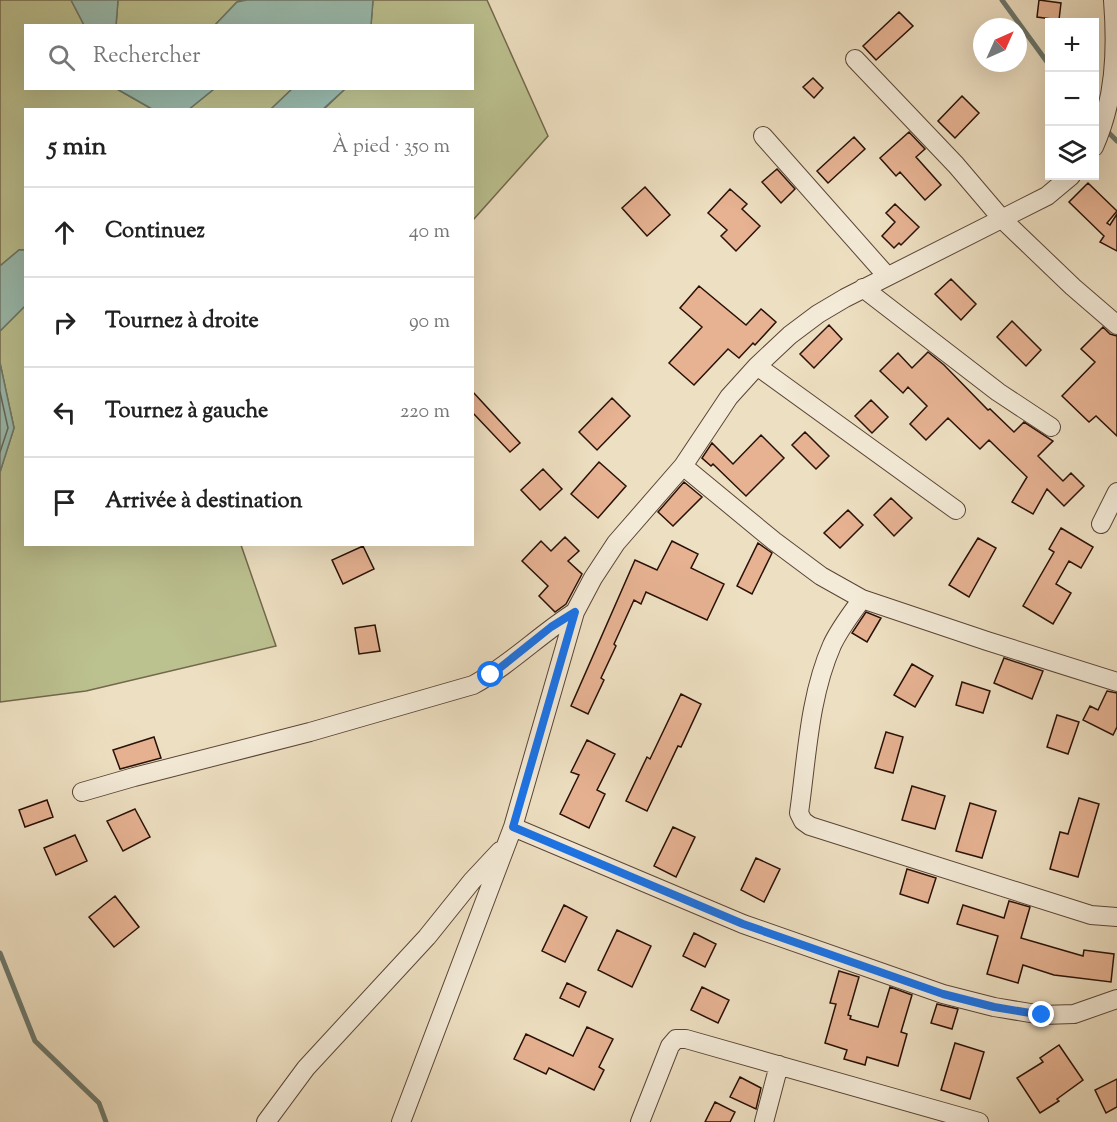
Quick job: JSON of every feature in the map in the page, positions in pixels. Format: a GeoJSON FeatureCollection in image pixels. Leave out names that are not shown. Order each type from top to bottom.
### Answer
{"type":"FeatureCollection","features":[{"type":"Feature","properties":{"kind":"street"},"geometry":{"type":"LineString","coordinates":[[1099,136],[1108,111],[1117,31],[1113,0]]}},
{"type":"Feature","properties":{"kind":"street"},"geometry":{"type":"LineString","coordinates":[[855,59],[956,165],[1002,219],[1073,287],[1117,325]]}},
{"type":"Feature","properties":{"kind":"street"},"geometry":{"type":"LineString","coordinates":[[763,136],[887,276]]}},
{"type":"Feature","properties":{"kind":"street"},"geometry":{"type":"LineString","coordinates":[[400,1122],[513,827],[575,612],[593,578],[616,543],[683,466],[729,397],[790,335],[818,314],[863,288],[1047,196],[1066,180]]}},
{"type":"Feature","properties":{"kind":"street"},"geometry":{"type":"LineString","coordinates":[[863,288],[999,392],[1051,427]]}},
{"type":"Feature","properties":{"kind":"street"},"geometry":{"type":"LineString","coordinates":[[757,366],[956,510]]}},
{"type":"Feature","properties":{"kind":"street"},"geometry":{"type":"LineString","coordinates":[[683,466],[783,548],[821,576],[862,599],[1117,682]]}},
{"type":"Feature","properties":{"kind":"street"},"geometry":{"type":"LineString","coordinates":[[1101,524],[1117,492]]}},
{"type":"Feature","properties":{"kind":"street"},"geometry":{"type":"LineString","coordinates":[[862,599],[832,645],[816,690],[799,813],[803,821],[810,826],[1092,915],[1117,917]]}},
{"type":"Feature","properties":{"kind":"street"},"geometry":{"type":"LineString","coordinates":[[82,792],[310,732],[473,685],[491,675],[551,627],[575,612]]}},
{"type":"Feature","properties":{"kind":"street"},"geometry":{"type":"LineString","coordinates":[[513,827],[743,924],[943,994],[994,1007],[1042,1015],[1074,1014],[1117,999]]}},
{"type":"Feature","properties":{"kind":"street"},"geometry":{"type":"LineString","coordinates":[[266,1122],[306,1068],[427,937],[489,861],[506,846]]}},
{"type":"Feature","properties":{"kind":"street"},"geometry":{"type":"LineString","coordinates":[[640,1122],[670,1046],[676,1039],[686,1039],[979,1122]]}},
{"type":"Feature","properties":{"kind":"street"},"geometry":{"type":"LineString","coordinates":[[764,1122],[779,1065]]}},
{"type":"Feature","properties":{"kind":"green space"},"geometry":{"type":"Polygon","coordinates":[[[0,0],[71,0],[83,24],[24,24],[24,90],[119,90],[150,108],[24,108],[24,250],[19,250],[0,266],[0,0]]]}},
{"type":"Feature","properties":{"kind":"green space"},"geometry":{"type":"Polygon","coordinates":[[[118,0],[247,0],[237,2],[216,24],[116,24],[118,0]]]}},
{"type":"Feature","properties":{"kind":"green space"},"geometry":{"type":"Polygon","coordinates":[[[373,0],[487,0],[548,136],[474,219],[474,108],[325,108],[344,90],[474,90],[474,24],[371,24],[373,0]]]}},
{"type":"Feature","properties":{"kind":"green space"},"geometry":{"type":"Polygon","coordinates":[[[213,90],[291,90],[272,108],[190,108],[213,90]]]}},
{"type":"Feature","properties":{"kind":"green space"},"geometry":{"type":"Polygon","coordinates":[[[24,307],[24,546],[241,546],[276,646],[86,691],[0,702],[0,472],[14,428],[0,363],[0,331],[24,307]]]}},
{"type":"Feature","properties":{"kind":"water"},"geometry":{"type":"Polygon","coordinates":[[[71,0],[118,0],[116,24],[83,24],[71,0]]]}},
{"type":"Feature","properties":{"kind":"water"},"geometry":{"type":"Polygon","coordinates":[[[247,0],[373,0],[371,24],[216,24],[237,2],[247,0]]]}},
{"type":"Feature","properties":{"kind":"water"},"geometry":{"type":"Polygon","coordinates":[[[119,90],[213,90],[190,108],[150,108],[119,90]]]}},
{"type":"Feature","properties":{"kind":"water"},"geometry":{"type":"Polygon","coordinates":[[[291,90],[344,90],[324,108],[272,108],[291,90]]]}},
{"type":"Feature","properties":{"kind":"water"},"geometry":{"type":"Polygon","coordinates":[[[19,250],[24,250],[24,307],[0,331],[0,266],[19,250]]]}},
{"type":"Feature","properties":{"kind":"water"},"geometry":{"type":"Polygon","coordinates":[[[0,363],[14,428],[0,472],[0,363]]]}},
{"type":"Feature","properties":{"kind":"building"},"geometry":{"type":"Polygon","coordinates":[[[1039,0],[1061,3],[1059,18],[1037,17],[1039,0]]]}},
{"type":"Feature","properties":{"kind":"building"},"geometry":{"type":"Polygon","coordinates":[[[899,12],[913,26],[876,60],[863,46],[899,12]]]}},
{"type":"Feature","properties":{"kind":"building"},"geometry":{"type":"Polygon","coordinates":[[[813,78],[823,88],[814,98],[803,87],[813,78]]]}},
{"type":"Feature","properties":{"kind":"building"},"geometry":{"type":"Polygon","coordinates":[[[962,96],[979,113],[955,138],[938,121],[962,96]]]}},
{"type":"Feature","properties":{"kind":"building"},"geometry":{"type":"Polygon","coordinates":[[[909,132],[925,149],[916,157],[941,185],[925,200],[900,172],[896,176],[880,158],[909,132]]]}},
{"type":"Feature","properties":{"kind":"building"},"geometry":{"type":"Polygon","coordinates":[[[854,137],[865,149],[828,183],[817,171],[854,137]]]}},
{"type":"Feature","properties":{"kind":"building"},"geometry":{"type":"Polygon","coordinates":[[[777,169],[795,189],[781,203],[762,182],[777,169]]]}},
{"type":"Feature","properties":{"kind":"building"},"geometry":{"type":"Polygon","coordinates":[[[1088,183],[1117,211],[1107,223],[1110,225],[1117,214],[1117,251],[1100,242],[1104,236],[1069,202],[1088,183]]]}},
{"type":"Feature","properties":{"kind":"building"},"geometry":{"type":"Polygon","coordinates":[[[645,187],[670,215],[647,236],[622,208],[645,187]]]}},
{"type":"Feature","properties":{"kind":"building"},"geometry":{"type":"Polygon","coordinates":[[[730,189],[747,204],[742,209],[760,226],[736,251],[721,236],[727,230],[708,213],[730,189]]]}},
{"type":"Feature","properties":{"kind":"building"},"geometry":{"type":"Polygon","coordinates":[[[895,204],[919,227],[901,245],[899,243],[894,248],[882,236],[895,222],[886,213],[895,204]]]}},
{"type":"Feature","properties":{"kind":"building"},"geometry":{"type":"Polygon","coordinates":[[[951,279],[976,304],[961,320],[935,294],[951,279]]]}},
{"type":"Feature","properties":{"kind":"building"},"geometry":{"type":"Polygon","coordinates":[[[699,286],[746,325],[761,309],[776,322],[755,345],[753,343],[739,358],[728,349],[694,385],[669,363],[702,327],[680,308],[699,286]]]}},
{"type":"Feature","properties":{"kind":"building"},"geometry":{"type":"Polygon","coordinates":[[[1012,321],[1041,350],[1026,366],[997,337],[1012,321]]]}},
{"type":"Feature","properties":{"kind":"building"},"geometry":{"type":"Polygon","coordinates":[[[829,325],[842,339],[814,368],[800,354],[829,325]]]}},
{"type":"Feature","properties":{"kind":"building"},"geometry":{"type":"Polygon","coordinates":[[[1103,327],[1110,334],[1117,336],[1117,436],[1096,416],[1089,422],[1062,396],[1095,362],[1081,349],[1103,327]]]}},
{"type":"Feature","properties":{"kind":"building"},"geometry":{"type":"Polygon","coordinates":[[[928,352],[1014,432],[1024,422],[1053,441],[1038,456],[1063,481],[1071,473],[1084,486],[1064,506],[1047,489],[1033,514],[1012,502],[1027,477],[989,440],[980,449],[948,418],[926,440],[910,424],[927,406],[908,387],[903,393],[880,371],[898,353],[912,368],[928,352]]]}},
{"type":"Feature","properties":{"kind":"building"},"geometry":{"type":"Polygon","coordinates":[[[474,393],[520,443],[510,452],[474,414],[474,393]]]}},
{"type":"Feature","properties":{"kind":"building"},"geometry":{"type":"Polygon","coordinates":[[[612,398],[630,416],[597,450],[579,432],[612,398]]]}},
{"type":"Feature","properties":{"kind":"building"},"geometry":{"type":"Polygon","coordinates":[[[871,400],[888,417],[872,433],[855,416],[871,400]]]}},
{"type":"Feature","properties":{"kind":"building"},"geometry":{"type":"Polygon","coordinates":[[[805,432],[829,456],[816,469],[792,445],[805,432]]]}},
{"type":"Feature","properties":{"kind":"building"},"geometry":{"type":"Polygon","coordinates":[[[761,435],[784,458],[746,496],[713,464],[711,466],[702,458],[712,443],[733,464],[761,435]]]}},
{"type":"Feature","properties":{"kind":"building"},"geometry":{"type":"Polygon","coordinates":[[[599,462],[626,486],[598,518],[571,494],[599,462]]]}},
{"type":"Feature","properties":{"kind":"building"},"geometry":{"type":"Polygon","coordinates":[[[543,469],[562,489],[540,510],[521,490],[543,469]]]}},
{"type":"Feature","properties":{"kind":"building"},"geometry":{"type":"Polygon","coordinates":[[[684,482],[702,497],[673,526],[658,512],[684,482]]]}},
{"type":"Feature","properties":{"kind":"building"},"geometry":{"type":"Polygon","coordinates":[[[891,498],[912,518],[894,536],[874,515],[891,498]]]}},
{"type":"Feature","properties":{"kind":"building"},"geometry":{"type":"Polygon","coordinates":[[[848,510],[863,525],[840,548],[824,533],[848,510]]]}},
{"type":"Feature","properties":{"kind":"building"},"geometry":{"type":"Polygon","coordinates":[[[1061,528],[1093,547],[1081,568],[1069,561],[1056,584],[1071,593],[1053,624],[1023,606],[1054,552],[1049,549],[1061,528]]]}},
{"type":"Feature","properties":{"kind":"building"},"geometry":{"type":"Polygon","coordinates":[[[565,537],[579,551],[568,561],[582,574],[566,604],[555,612],[539,596],[548,586],[522,561],[541,541],[551,551],[565,537]]]}},
{"type":"Feature","properties":{"kind":"building"},"geometry":{"type":"Polygon","coordinates":[[[978,538],[996,548],[969,597],[949,585],[978,538]]]}},
{"type":"Feature","properties":{"kind":"building"},"geometry":{"type":"Polygon","coordinates":[[[672,541],[698,554],[691,568],[724,584],[707,620],[646,592],[641,604],[634,600],[601,678],[604,680],[588,714],[571,706],[635,560],[657,570],[672,541]]]}},
{"type":"Feature","properties":{"kind":"building"},"geometry":{"type":"Polygon","coordinates":[[[758,543],[772,553],[752,594],[737,586],[758,543]]]}},
{"type":"Feature","properties":{"kind":"building"},"geometry":{"type":"Polygon","coordinates":[[[363,546],[374,569],[343,584],[332,560],[363,546]]]}},
{"type":"Feature","properties":{"kind":"building"},"geometry":{"type":"Polygon","coordinates":[[[866,612],[881,618],[867,642],[852,633],[866,612]]]}},
{"type":"Feature","properties":{"kind":"building"},"geometry":{"type":"Polygon","coordinates":[[[375,625],[380,651],[359,654],[355,628],[375,625]]]}},
{"type":"Feature","properties":{"kind":"building"},"geometry":{"type":"Polygon","coordinates":[[[1004,658],[1043,671],[1032,699],[994,683],[1004,658]]]}},
{"type":"Feature","properties":{"kind":"building"},"geometry":{"type":"Polygon","coordinates":[[[912,664],[933,676],[915,707],[894,695],[912,664]]]}},
{"type":"Feature","properties":{"kind":"building"},"geometry":{"type":"Polygon","coordinates":[[[962,682],[990,691],[983,713],[956,705],[962,682]]]}},
{"type":"Feature","properties":{"kind":"building"},"geometry":{"type":"Polygon","coordinates":[[[1107,691],[1117,693],[1117,727],[1113,735],[1083,720],[1090,706],[1098,710],[1107,691]]]}},
{"type":"Feature","properties":{"kind":"building"},"geometry":{"type":"Polygon","coordinates":[[[681,694],[701,704],[647,811],[626,801],[647,757],[650,759],[681,694]]]}},
{"type":"Feature","properties":{"kind":"building"},"geometry":{"type":"Polygon","coordinates":[[[1057,715],[1079,722],[1068,754],[1047,747],[1057,715]]]}},
{"type":"Feature","properties":{"kind":"building"},"geometry":{"type":"Polygon","coordinates":[[[886,732],[903,737],[893,773],[875,768],[886,732]]]}},
{"type":"Feature","properties":{"kind":"building"},"geometry":{"type":"Polygon","coordinates":[[[154,737],[161,758],[120,769],[113,750],[154,737]]]}},
{"type":"Feature","properties":{"kind":"building"},"geometry":{"type":"Polygon","coordinates":[[[587,740],[615,754],[597,790],[605,794],[589,828],[560,814],[579,775],[571,772],[587,740]]]}},
{"type":"Feature","properties":{"kind":"building"},"geometry":{"type":"Polygon","coordinates":[[[912,786],[945,796],[935,829],[902,820],[912,786]]]}},
{"type":"Feature","properties":{"kind":"building"},"geometry":{"type":"Polygon","coordinates":[[[1079,798],[1099,804],[1078,877],[1050,869],[1060,832],[1068,834],[1079,798]]]}},
{"type":"Feature","properties":{"kind":"building"},"geometry":{"type":"Polygon","coordinates":[[[47,800],[53,817],[25,827],[19,810],[47,800]]]}},
{"type":"Feature","properties":{"kind":"building"},"geometry":{"type":"Polygon","coordinates":[[[970,803],[996,811],[982,858],[956,851],[970,803]]]}},
{"type":"Feature","properties":{"kind":"building"},"geometry":{"type":"Polygon","coordinates":[[[135,809],[150,837],[123,851],[107,821],[135,809]]]}},
{"type":"Feature","properties":{"kind":"building"},"geometry":{"type":"Polygon","coordinates":[[[673,827],[695,837],[676,877],[654,866],[673,827]]]}},
{"type":"Feature","properties":{"kind":"building"},"geometry":{"type":"Polygon","coordinates":[[[75,835],[87,861],[56,875],[44,848],[75,835]]]}},
{"type":"Feature","properties":{"kind":"building"},"geometry":{"type":"Polygon","coordinates":[[[756,858],[780,869],[764,902],[741,890],[756,858]]]}},
{"type":"Feature","properties":{"kind":"building"},"geometry":{"type":"Polygon","coordinates":[[[907,869],[936,878],[928,903],[900,894],[907,869]]]}},
{"type":"Feature","properties":{"kind":"building"},"geometry":{"type":"Polygon","coordinates":[[[115,896],[139,927],[114,947],[89,917],[115,896]]]}},
{"type":"Feature","properties":{"kind":"building"},"geometry":{"type":"Polygon","coordinates":[[[1009,901],[1030,907],[1021,938],[1083,956],[1084,950],[1114,954],[1111,982],[1054,975],[1023,965],[1018,983],[987,974],[998,936],[957,924],[963,905],[1004,918],[1009,901]]]}},
{"type":"Feature","properties":{"kind":"building"},"geometry":{"type":"Polygon","coordinates":[[[564,905],[587,917],[565,962],[542,951],[564,905]]]}},
{"type":"Feature","properties":{"kind":"building"},"geometry":{"type":"Polygon","coordinates":[[[617,930],[651,946],[632,987],[598,970],[617,930]]]}},
{"type":"Feature","properties":{"kind":"building"},"geometry":{"type":"Polygon","coordinates":[[[694,933],[716,944],[705,967],[683,956],[694,933]]]}},
{"type":"Feature","properties":{"kind":"building"},"geometry":{"type":"Polygon","coordinates":[[[839,971],[859,977],[848,1015],[851,1016],[850,1019],[878,1027],[890,987],[912,995],[901,1032],[907,1034],[898,1066],[867,1057],[865,1065],[844,1059],[847,1050],[825,1043],[836,1004],[830,1003],[839,971]]]}},
{"type":"Feature","properties":{"kind":"building"},"geometry":{"type":"Polygon","coordinates":[[[567,983],[586,992],[579,1007],[560,998],[567,983]]]}},
{"type":"Feature","properties":{"kind":"building"},"geometry":{"type":"Polygon","coordinates":[[[702,987],[729,1000],[718,1023],[691,1010],[702,987]]]}},
{"type":"Feature","properties":{"kind":"building"},"geometry":{"type":"Polygon","coordinates":[[[937,1004],[958,1009],[952,1029],[931,1023],[937,1004]]]}},
{"type":"Feature","properties":{"kind":"building"},"geometry":{"type":"Polygon","coordinates":[[[587,1027],[613,1039],[599,1067],[604,1070],[594,1090],[549,1068],[546,1074],[514,1059],[526,1034],[573,1056],[587,1027]]]}},
{"type":"Feature","properties":{"kind":"building"},"geometry":{"type":"Polygon","coordinates":[[[955,1043],[984,1052],[970,1099],[941,1090],[955,1043]]]}},
{"type":"Feature","properties":{"kind":"building"},"geometry":{"type":"Polygon","coordinates":[[[1059,1045],[1083,1080],[1057,1099],[1059,1101],[1040,1113],[1017,1078],[1043,1062],[1040,1058],[1059,1045]]]}},
{"type":"Feature","properties":{"kind":"building"},"geometry":{"type":"Polygon","coordinates":[[[740,1077],[761,1088],[756,1109],[730,1097],[740,1077]]]}},
{"type":"Feature","properties":{"kind":"building"},"geometry":{"type":"Polygon","coordinates":[[[1117,1079],[1117,1107],[1106,1113],[1095,1090],[1117,1079]]]}},
{"type":"Feature","properties":{"kind":"building"},"geometry":{"type":"Polygon","coordinates":[[[715,1102],[735,1112],[730,1122],[705,1122],[715,1102]]]}},
{"type":"Feature","properties":{"kind":"waterway"},"geometry":{"type":"LineString","coordinates":[[1002,0],[1045,59]]}},
{"type":"Feature","properties":{"kind":"waterway"},"geometry":{"type":"LineString","coordinates":[[1105,129],[1117,141]]}},
{"type":"Feature","properties":{"kind":"waterway"},"geometry":{"type":"LineString","coordinates":[[0,953],[35,1041],[99,1103],[106,1122]]}},
{"type":"Feature","properties":{"kind":"route"},"geometry":{"type":"LineString","coordinates":[[491,675],[551,627],[575,612],[513,827],[743,924],[943,994],[994,1007],[1042,1015]]}}]}
